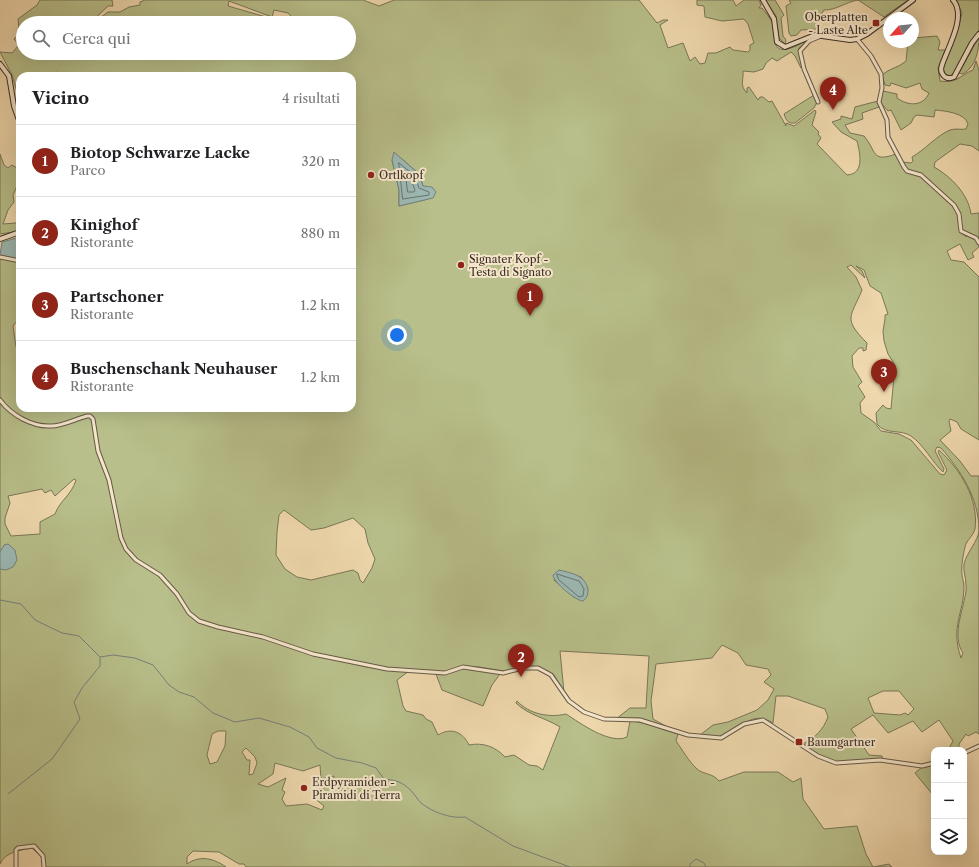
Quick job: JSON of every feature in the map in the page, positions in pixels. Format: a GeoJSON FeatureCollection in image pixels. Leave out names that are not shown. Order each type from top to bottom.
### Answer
{"type":"FeatureCollection","features":[{"type":"Feature","properties":{"kind":"main road"},"geometry":{"type":"LineString","coordinates":[[763,0],[774,19],[778,43],[782,46],[789,46],[809,36],[822,35],[857,40],[913,0]]}},
{"type":"Feature","properties":{"kind":"main road"},"geometry":{"type":"LineString","coordinates":[[954,0],[958,6],[959,17],[942,65],[941,72],[944,76],[947,78],[954,77],[972,43],[979,34]]}},
{"type":"Feature","properties":{"kind":"main road"},"geometry":{"type":"LineString","coordinates":[[0,64],[9,76],[16,112]]}},
{"type":"Feature","properties":{"kind":"main road"},"geometry":{"type":"LineString","coordinates":[[0,239],[16,233]]}},
{"type":"Feature","properties":{"kind":"street"},"geometry":{"type":"LineString","coordinates":[[818,102],[804,69],[800,51],[806,43],[822,35]]}},
{"type":"Feature","properties":{"kind":"street"},"geometry":{"type":"LineString","coordinates":[[857,40],[871,56],[881,74],[882,88],[879,102],[887,120],[888,137],[902,164],[907,171],[921,175],[950,201],[959,214],[961,231],[976,238],[979,243]]}},
{"type":"Feature","properties":{"kind":"street"},"geometry":{"type":"LineString","coordinates":[[0,257],[16,261]]}},
{"type":"Feature","properties":{"kind":"street"},"geometry":{"type":"LineString","coordinates":[[0,400],[5,408],[20,418],[43,426],[56,426],[87,416],[90,416],[93,419],[98,451],[109,480],[121,538],[126,549],[136,560],[160,575],[177,594],[189,613],[209,625],[263,637],[313,654],[387,669],[445,673],[463,667],[472,667],[503,673],[523,668],[538,668],[551,675],[569,701],[584,712],[604,719],[640,720],[688,735],[721,738],[744,724],[763,720],[818,756],[836,763],[880,760],[922,766],[931,763]]}},
{"type":"Feature","properties":{"kind":"street"},"geometry":{"type":"LineString","coordinates":[[967,752],[979,746]]}},
{"type":"Feature","properties":{"kind":"street"},"geometry":{"type":"LineString","coordinates":[[16,867],[16,850],[18,848],[34,846],[43,856],[44,867]]}},
{"type":"Feature","properties":{"kind":"green space"},"geometry":{"type":"Polygon","coordinates":[[[40,0],[112,0],[113,6],[108,6],[97,16],[22,16],[37,5],[40,0]]]}},
{"type":"Feature","properties":{"kind":"green space"},"geometry":{"type":"Polygon","coordinates":[[[145,0],[363,0],[379,6],[394,0],[639,0],[657,23],[663,20],[668,20],[660,25],[668,48],[683,43],[690,61],[695,57],[700,64],[705,63],[708,53],[716,53],[730,47],[733,50],[748,52],[750,50],[750,45],[754,43],[748,24],[744,19],[722,21],[705,17],[704,6],[697,5],[697,0],[733,0],[736,6],[744,0],[759,0],[761,5],[759,8],[762,8],[773,24],[775,43],[777,47],[784,49],[794,47],[811,38],[799,48],[802,63],[801,68],[795,56],[791,52],[777,61],[772,58],[766,63],[763,69],[754,72],[743,71],[742,85],[747,93],[747,88],[749,87],[758,100],[760,97],[763,97],[769,102],[772,101],[786,126],[786,123],[794,126],[815,110],[816,112],[812,125],[819,132],[818,134],[821,138],[817,144],[847,175],[853,174],[859,167],[860,157],[857,141],[841,132],[832,122],[841,119],[841,116],[852,119],[855,107],[878,101],[879,107],[862,113],[863,119],[845,125],[850,133],[864,136],[878,156],[882,157],[896,154],[906,171],[918,174],[954,206],[957,211],[960,232],[965,236],[976,238],[979,247],[972,253],[974,257],[968,260],[960,244],[947,251],[951,260],[964,262],[979,277],[979,440],[961,429],[957,422],[950,419],[951,431],[940,440],[960,461],[971,476],[979,476],[979,531],[979,734],[976,732],[968,736],[966,734],[959,744],[959,747],[950,747],[953,741],[939,720],[922,732],[913,721],[888,733],[873,715],[851,729],[869,755],[882,756],[883,760],[837,762],[819,755],[803,744],[812,739],[824,726],[828,717],[825,709],[788,696],[776,696],[773,723],[766,719],[759,718],[748,721],[722,736],[700,735],[713,725],[728,722],[757,710],[768,700],[774,689],[764,682],[771,675],[768,669],[746,665],[738,653],[722,645],[712,658],[656,664],[651,701],[653,719],[673,730],[639,718],[616,719],[630,708],[646,708],[649,656],[560,651],[564,692],[554,675],[539,667],[530,666],[504,671],[463,666],[445,672],[387,668],[313,653],[263,637],[218,627],[199,620],[189,613],[177,593],[160,575],[136,559],[126,549],[122,538],[109,480],[99,451],[94,418],[87,415],[60,424],[51,425],[35,423],[19,416],[0,399],[0,258],[16,261],[16,322],[13,326],[16,347],[16,412],[356,412],[356,72],[16,72],[16,89],[12,75],[0,52],[12,53],[16,48],[16,60],[356,60],[356,16],[291,16],[288,13],[274,10],[272,16],[269,16],[229,1],[228,6],[263,16],[103,16],[108,12],[120,12],[129,7],[140,5],[140,2],[145,0]],[[401,158],[392,160],[399,190],[399,206],[428,199],[426,187],[423,186],[419,174],[401,158]],[[851,265],[847,267],[856,277],[862,290],[852,312],[852,322],[859,335],[867,343],[866,350],[863,351],[863,348],[859,348],[852,356],[853,367],[862,382],[858,386],[865,397],[860,403],[861,413],[874,422],[881,431],[899,434],[911,440],[940,474],[944,475],[947,470],[938,452],[939,450],[961,475],[971,496],[974,507],[975,529],[966,545],[962,565],[964,586],[957,629],[958,647],[961,658],[963,653],[960,648],[958,630],[966,590],[964,564],[967,555],[975,543],[979,531],[976,507],[968,486],[962,476],[955,466],[941,448],[937,447],[935,451],[944,469],[943,472],[920,444],[911,436],[884,430],[877,424],[876,413],[883,405],[886,408],[891,409],[895,365],[888,354],[883,331],[885,315],[888,314],[881,293],[870,286],[864,270],[856,266],[862,271],[865,278],[851,265]],[[284,510],[279,515],[276,555],[285,569],[297,577],[311,580],[353,570],[358,573],[360,580],[363,583],[372,568],[375,559],[368,543],[365,529],[353,518],[324,528],[311,530],[284,510]],[[559,570],[554,580],[575,598],[588,589],[581,577],[559,570]],[[883,691],[868,698],[874,713],[900,715],[905,713],[908,715],[914,709],[899,691],[883,691]]]}},
{"type":"Feature","properties":{"kind":"green space"},"geometry":{"type":"Polygon","coordinates":[[[765,0],[775,0],[784,15],[781,18],[783,36],[786,40],[785,44],[779,38],[776,16],[765,0]]]}},
{"type":"Feature","properties":{"kind":"green space"},"geometry":{"type":"Polygon","coordinates":[[[789,0],[858,0],[833,9],[824,10],[815,25],[818,29],[801,30],[797,35],[791,36],[789,33],[786,6],[791,3],[789,0]]]}},
{"type":"Feature","properties":{"kind":"green space"},"geometry":{"type":"Polygon","coordinates":[[[858,0],[908,0],[891,12],[883,12],[883,16],[858,0]]]}},
{"type":"Feature","properties":{"kind":"green space"},"geometry":{"type":"Polygon","coordinates":[[[956,0],[979,0],[979,31],[968,46],[955,72],[950,76],[945,74],[943,69],[962,13],[956,0]]]}},
{"type":"Feature","properties":{"kind":"green space"},"geometry":{"type":"Polygon","coordinates":[[[937,36],[940,42],[938,50],[945,50],[938,68],[940,81],[946,82],[954,80],[973,70],[976,61],[979,70],[979,151],[972,146],[960,144],[935,162],[934,167],[952,180],[962,192],[971,214],[979,213],[979,238],[964,232],[957,209],[919,173],[908,170],[903,162],[911,163],[913,161],[912,157],[952,129],[966,129],[968,124],[966,120],[954,113],[935,110],[934,117],[917,115],[911,123],[901,130],[891,110],[888,111],[880,102],[883,91],[897,94],[897,98],[910,104],[919,103],[926,98],[929,93],[922,89],[920,83],[906,88],[891,83],[890,86],[885,85],[882,75],[906,61],[907,48],[919,48],[919,38],[937,36]]]}},
{"type":"Feature","properties":{"kind":"green space"},"geometry":{"type":"Polygon","coordinates":[[[979,37],[974,62],[963,74],[959,73],[979,37]]]}},
{"type":"Feature","properties":{"kind":"green space"},"geometry":{"type":"Polygon","coordinates":[[[814,95],[817,102],[814,108],[795,123],[788,121],[784,114],[814,95]]]}},
{"type":"Feature","properties":{"kind":"green space"},"geometry":{"type":"Polygon","coordinates":[[[0,154],[4,165],[8,168],[12,165],[16,167],[16,188],[13,195],[14,202],[8,210],[3,224],[16,223],[16,232],[0,234],[0,154]]]}},
{"type":"Feature","properties":{"kind":"green space"},"geometry":{"type":"Polygon","coordinates":[[[0,402],[15,416],[41,426],[52,427],[90,417],[93,419],[98,451],[108,480],[120,539],[136,560],[160,575],[177,594],[189,613],[199,621],[263,637],[313,654],[367,667],[409,671],[397,680],[403,706],[406,711],[423,715],[426,719],[432,722],[438,735],[447,731],[456,732],[463,737],[469,745],[479,744],[489,746],[498,750],[505,757],[514,755],[529,765],[537,766],[543,770],[560,727],[526,711],[516,703],[517,701],[527,709],[540,714],[566,714],[595,732],[612,738],[620,739],[627,737],[630,721],[648,724],[678,734],[676,741],[694,766],[700,771],[717,778],[719,781],[744,772],[778,772],[793,782],[801,778],[803,799],[824,829],[857,826],[866,854],[873,867],[246,867],[244,864],[239,864],[219,852],[193,851],[187,857],[187,864],[197,859],[206,859],[216,861],[226,867],[44,867],[42,857],[32,848],[9,854],[0,864],[0,402]],[[74,479],[55,496],[51,490],[45,493],[42,489],[8,496],[10,503],[5,518],[5,524],[11,536],[40,534],[40,522],[55,514],[76,480],[74,479]],[[218,731],[212,734],[207,755],[210,764],[217,762],[225,746],[226,731],[218,731]],[[246,748],[242,752],[247,760],[250,760],[249,775],[253,774],[257,763],[255,757],[246,748]],[[275,763],[273,774],[258,784],[268,787],[286,778],[282,790],[285,792],[282,799],[286,806],[307,804],[322,810],[324,806],[313,797],[319,789],[333,785],[334,776],[321,779],[320,765],[303,771],[275,763]]]}},
{"type":"Feature","properties":{"kind":"green space"},"geometry":{"type":"Polygon","coordinates":[[[463,668],[500,674],[492,685],[483,706],[442,690],[436,674],[450,673],[463,668]]]}},
{"type":"Feature","properties":{"kind":"green space"},"geometry":{"type":"Polygon","coordinates":[[[931,765],[931,793],[915,773],[922,767],[931,765]]]}},
{"type":"Feature","properties":{"kind":"green space"},"geometry":{"type":"Polygon","coordinates":[[[889,864],[892,867],[873,867],[889,864]]]}},
{"type":"Feature","properties":{"kind":"water"},"geometry":{"type":"Polygon","coordinates":[[[394,152],[419,174],[423,186],[432,187],[436,192],[433,198],[399,206],[399,190],[392,160],[394,152]]]}},
{"type":"Feature","properties":{"kind":"water"},"geometry":{"type":"Polygon","coordinates":[[[16,238],[16,259],[0,255],[2,242],[16,238]]]}},
{"type":"Feature","properties":{"kind":"water"},"geometry":{"type":"Polygon","coordinates":[[[8,544],[15,550],[17,560],[13,567],[6,570],[0,569],[0,552],[4,545],[8,544]]]}},
{"type":"Feature","properties":{"kind":"water"},"geometry":{"type":"Polygon","coordinates":[[[559,570],[568,572],[584,581],[587,585],[588,592],[583,601],[570,595],[557,582],[553,575],[559,570]]]}},
{"type":"Feature","properties":{"kind":"waterway"},"geometry":{"type":"LineString","coordinates":[[0,600],[21,604],[35,620],[62,633],[79,636],[100,657],[113,655],[135,658],[153,665],[169,685],[179,692],[194,697],[213,713],[235,722],[259,718],[290,727],[309,737],[317,748],[336,758],[362,763],[376,768],[384,779],[402,783],[411,790],[421,803],[431,809],[448,816],[465,817],[513,846],[570,867]]}},
{"type":"Feature","properties":{"kind":"waterway"},"geometry":{"type":"LineString","coordinates":[[8,794],[52,759],[80,719],[74,702],[82,688],[100,666],[100,658]]}},
{"type":"Feature","properties":{"kind":"waterway"},"geometry":{"type":"LineString","coordinates":[[690,867],[690,864],[696,859],[704,863],[706,867]]}},
{"type":"Feature","properties":{"kind":"place","name":"Oberplatten - Laste Alte"},"geometry":{"type":"Point","coordinates":[876,23]}},
{"type":"Feature","properties":{"kind":"place","name":"Buschenschank Neuhauser"},"geometry":{"type":"Point","coordinates":[833,110]}},
{"type":"Feature","properties":{"kind":"place","name":"Ortlkopf"},"geometry":{"type":"Point","coordinates":[371,175]}},
{"type":"Feature","properties":{"kind":"place","name":"Signater Kopf - Testa di Signato"},"geometry":{"type":"Point","coordinates":[461,265]}},
{"type":"Feature","properties":{"kind":"place","name":"Biotop Schwarze Lacke"},"geometry":{"type":"Point","coordinates":[530,316]}},
{"type":"Feature","properties":{"kind":"place","name":"Partschoner"},"geometry":{"type":"Point","coordinates":[884,392]}},
{"type":"Feature","properties":{"kind":"place","name":"Kinighof"},"geometry":{"type":"Point","coordinates":[521,677]}},
{"type":"Feature","properties":{"kind":"place","name":"Baumgartner"},"geometry":{"type":"Point","coordinates":[799,742]}},
{"type":"Feature","properties":{"kind":"place","name":"Erdpyramiden - Piramidi di Terra"},"geometry":{"type":"Point","coordinates":[304,788]}}]}
